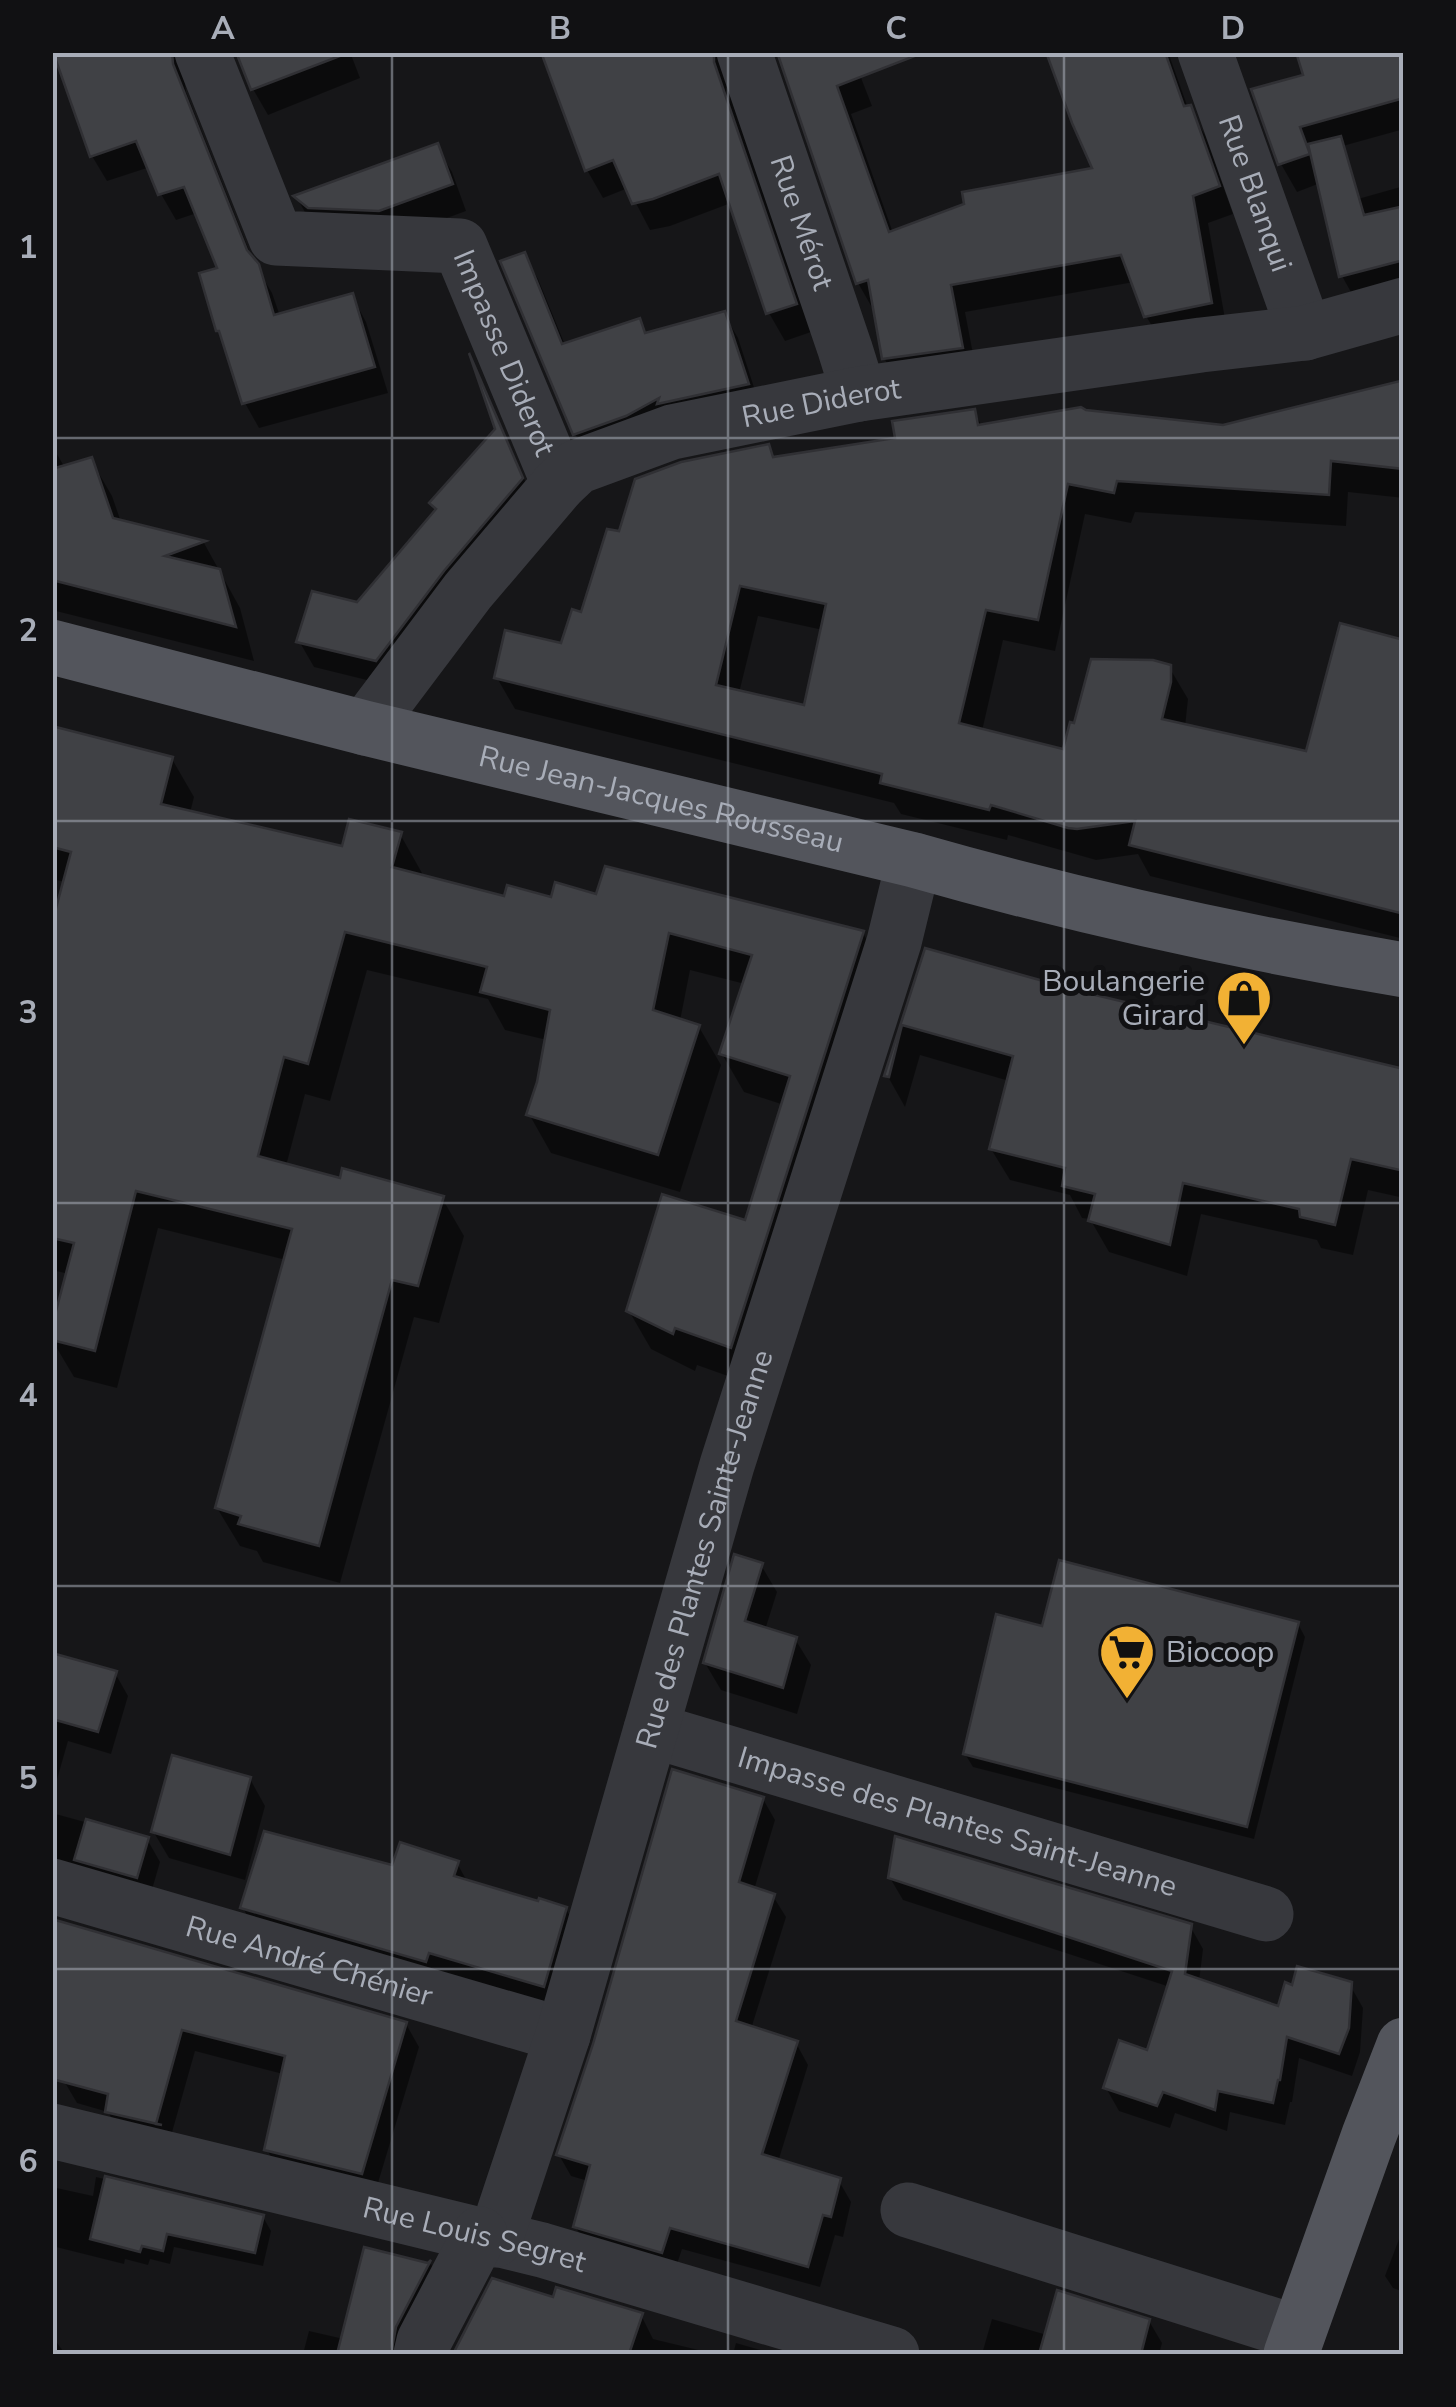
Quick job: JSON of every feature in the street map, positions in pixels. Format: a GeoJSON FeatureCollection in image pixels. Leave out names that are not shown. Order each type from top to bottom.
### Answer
{"type":"FeatureCollection","features":[{"type":"Feature","properties":{"kind":"main road","name":"Rue Jean-Jacques Rousseau"},"geometry":{"type":"LineString","coordinates":[[52,647],[999,884],[1269,947],[1404,970]]}},
{"type":"Feature","properties":{"kind":"main road","name":"Rue Jean-Jacques Rousseau"},"geometry":{"type":"LineString","coordinates":[[1269,947],[1404,1000]]}},
{"type":"Feature","properties":{"kind":"main road"},"geometry":{"type":"LineString","coordinates":[[1294,2344],[1404,2045]]}},
{"type":"Feature","properties":{"kind":"street","name":"Impasse Diderot"},"geometry":{"type":"LineString","coordinates":[[202,52],[276,238],[460,246],[558,484]]}},
{"type":"Feature","properties":{"kind":"street","name":"Rue Mérot"},"geometry":{"type":"LineString","coordinates":[[744,52],[858,394]]}},
{"type":"Feature","properties":{"kind":"street","name":"Rue Blanqui"},"geometry":{"type":"LineString","coordinates":[[1205,52],[1304,333]]}},
{"type":"Feature","properties":{"kind":"street","name":"Rue Diderot"},"geometry":{"type":"LineString","coordinates":[[364,728],[468,591],[558,484],[577,467],[672,432],[858,394],[1304,333],[1404,305]]}},
{"type":"Feature","properties":{"kind":"street","name":"Rue des Plantes Sainte-Jeanne"},"geometry":{"type":"LineString","coordinates":[[421,2354],[424,2341],[488,2237],[564,2036],[732,1447],[894,942],[914,860]]}},
{"type":"Feature","properties":{"kind":"street","name":"Impasse des Plantes Saint-Jeanne"},"geometry":{"type":"LineString","coordinates":[[651,1730],[1266,1914]]}},
{"type":"Feature","properties":{"kind":"street","name":"Rue André Chénier"},"geometry":{"type":"LineString","coordinates":[[52,1886],[564,2036]]}},
{"type":"Feature","properties":{"kind":"street","name":"Rue Louis Segret"},"geometry":{"type":"LineString","coordinates":[[52,2131],[542,2250],[892,2354]]}},
{"type":"Feature","properties":{"kind":"street"},"geometry":{"type":"LineString","coordinates":[[908,2210],[1294,2344]]}},
{"type":"Feature","properties":{"kind":"building"},"geometry":{"type":"Polygon","coordinates":[[[53,52],[172,52],[173,64],[247,250],[259,264],[274,315],[353,293],[375,367],[242,404],[199,273],[217,268],[184,187],[158,195],[136,141],[90,157],[53,52]]]}},
{"type":"Feature","properties":{"kind":"building"},"geometry":{"type":"Polygon","coordinates":[[[236,52],[339,52],[340,56],[251,90],[236,52]]]}},
{"type":"Feature","properties":{"kind":"building"},"geometry":{"type":"Polygon","coordinates":[[[541,52],[714,52],[714,62],[797,304],[766,314],[719,174],[632,204],[613,160],[585,171],[541,52]]]}},
{"type":"Feature","properties":{"kind":"building"},"geometry":{"type":"Polygon","coordinates":[[[777,52],[915,52],[915,56],[837,86],[889,232],[964,204],[962,192],[1092,168],[1046,52],[1165,52],[1184,106],[1191,105],[1220,186],[1193,196],[1212,303],[1144,317],[1121,255],[951,285],[963,348],[882,359],[868,280],[856,284],[777,52]]]}},
{"type":"Feature","properties":{"kind":"building"},"geometry":{"type":"Polygon","coordinates":[[[1296,52],[1404,52],[1404,98],[1300,127],[1310,154],[1278,165],[1251,89],[1303,75],[1296,52]]]}},
{"type":"Feature","properties":{"kind":"building"},"geometry":{"type":"Polygon","coordinates":[[[1341,136],[1364,215],[1404,206],[1404,260],[1339,277],[1308,144],[1341,136]]]}},
{"type":"Feature","properties":{"kind":"building"},"geometry":{"type":"Polygon","coordinates":[[[438,143],[453,184],[379,211],[308,208],[293,196],[438,143]]]}},
{"type":"Feature","properties":{"kind":"building"},"geometry":{"type":"Polygon","coordinates":[[[525,252],[562,344],[640,318],[645,333],[725,311],[749,384],[657,404],[659,398],[626,416],[573,435],[500,261],[525,252]]]}},
{"type":"Feature","properties":{"kind":"building"},"geometry":{"type":"Polygon","coordinates":[[[469,353],[523,478],[444,571],[376,661],[296,642],[312,591],[357,602],[436,509],[429,503],[495,429],[469,353]]]}},
{"type":"Feature","properties":{"kind":"building"},"geometry":{"type":"Polygon","coordinates":[[[1404,380],[1404,469],[1331,461],[1329,495],[1117,481],[1114,493],[1068,484],[1038,620],[986,610],[959,723],[1063,749],[1091,659],[1153,660],[1171,665],[1162,719],[1306,751],[1340,623],[1404,640],[1404,914],[1129,845],[1135,821],[1068,828],[991,805],[989,810],[880,783],[882,774],[494,678],[505,630],[561,643],[572,609],[581,612],[607,529],[619,531],[635,479],[681,462],[769,444],[773,457],[895,438],[892,421],[975,409],[978,425],[1081,407],[1223,425],[1404,380]],[[740,586],[716,685],[804,705],[826,604],[740,586]]]}},
{"type":"Feature","properties":{"kind":"building"},"geometry":{"type":"Polygon","coordinates":[[[92,457],[113,518],[206,541],[165,556],[220,569],[236,627],[52,580],[52,469],[92,457]]]}},
{"type":"Feature","properties":{"kind":"building"},"geometry":{"type":"Polygon","coordinates":[[[52,726],[173,757],[161,804],[342,846],[349,819],[402,832],[392,867],[504,896],[507,885],[551,897],[555,882],[596,894],[605,866],[864,931],[731,1348],[675,1328],[673,1334],[626,1311],[662,1194],[745,1220],[790,1076],[719,1054],[752,955],[669,933],[653,1010],[700,1025],[658,1155],[526,1115],[537,1082],[550,1010],[480,992],[487,967],[345,932],[308,1064],[284,1057],[258,1156],[340,1178],[342,1168],[444,1196],[418,1286],[392,1280],[319,1546],[238,1524],[241,1516],[215,1508],[292,1229],[136,1191],[95,1351],[52,1340],[52,1326],[74,1243],[52,1238],[52,923],[71,852],[52,847],[52,726]]]}},
{"type":"Feature","properties":{"kind":"building"},"geometry":{"type":"Polygon","coordinates":[[[925,948],[1083,992],[1404,1069],[1404,1171],[1351,1159],[1335,1225],[1300,1217],[1299,1209],[1183,1183],[1170,1245],[1088,1221],[1095,1194],[1062,1186],[1065,1168],[989,1149],[1013,1056],[902,1025],[889,1077],[884,1076],[925,948]]]}},
{"type":"Feature","properties":{"kind":"building"},"geometry":{"type":"Polygon","coordinates":[[[734,1554],[763,1563],[745,1621],[797,1637],[783,1688],[703,1663],[734,1554]]]}},
{"type":"Feature","properties":{"kind":"building","name":"Biocoop"},"geometry":{"type":"Polygon","coordinates":[[[1059,1560],[1299,1622],[1247,1827],[963,1754],[996,1614],[1042,1626],[1059,1560]]]}},
{"type":"Feature","properties":{"kind":"building"},"geometry":{"type":"Polygon","coordinates":[[[52,1653],[117,1671],[98,1732],[52,1719],[52,1653]]]}},
{"type":"Feature","properties":{"kind":"building"},"geometry":{"type":"Polygon","coordinates":[[[172,1755],[251,1777],[230,1855],[151,1832],[172,1755]]]}},
{"type":"Feature","properties":{"kind":"building"},"geometry":{"type":"Polygon","coordinates":[[[672,1769],[764,1797],[739,1882],[775,1894],[736,2021],[798,2041],[762,2154],[841,2178],[831,2217],[823,2215],[808,2267],[670,2228],[662,2253],[573,2227],[590,2165],[556,2155],[593,2044],[672,1769]]]}},
{"type":"Feature","properties":{"kind":"building"},"geometry":{"type":"Polygon","coordinates":[[[86,1819],[149,1837],[137,1878],[74,1860],[86,1819]]]}},
{"type":"Feature","properties":{"kind":"building"},"geometry":{"type":"Polygon","coordinates":[[[264,1831],[392,1865],[400,1842],[459,1861],[454,1876],[567,1907],[544,1987],[429,1953],[426,1962],[240,1908],[264,1831]]]}},
{"type":"Feature","properties":{"kind":"building"},"geometry":{"type":"Polygon","coordinates":[[[895,1836],[1192,1924],[1185,1974],[1278,2006],[1285,1982],[1292,1985],[1297,1966],[1352,1982],[1349,2028],[1339,2054],[1287,2037],[1273,2103],[1218,2091],[1215,2110],[1163,2092],[1157,2106],[1103,2088],[1119,2040],[1147,2050],[1172,1971],[888,1878],[895,1836]]]}},
{"type":"Feature","properties":{"kind":"building"},"geometry":{"type":"Polygon","coordinates":[[[52,1919],[407,2022],[362,2174],[264,2150],[285,2056],[182,2030],[156,2124],[105,2112],[108,2094],[52,2079],[52,1919]]]}},
{"type":"Feature","properties":{"kind":"building"},"geometry":{"type":"Polygon","coordinates":[[[105,2176],[264,2215],[255,2253],[167,2234],[163,2251],[142,2246],[140,2252],[90,2239],[105,2176]]]}},
{"type":"Feature","properties":{"kind":"building"},"geometry":{"type":"Polygon","coordinates":[[[364,2247],[428,2263],[431,2260],[396,2327],[391,2354],[337,2354],[364,2247]]]}},
{"type":"Feature","properties":{"kind":"building"},"geometry":{"type":"Polygon","coordinates":[[[492,2278],[553,2297],[556,2287],[643,2313],[629,2354],[453,2354],[492,2278]]]}},
{"type":"Feature","properties":{"kind":"building"},"geometry":{"type":"Polygon","coordinates":[[[1057,2290],[1150,2319],[1141,2354],[1039,2354],[1057,2290]]]}},
{"type":"Feature","properties":{"kind":"place","name":"Boulangerie Girard"},"geometry":{"type":"Point","coordinates":[1244,1047]}},
{"type":"Feature","properties":{"kind":"place","name":"Biocoop"},"geometry":{"type":"Point","coordinates":[1127,1701]}}]}
